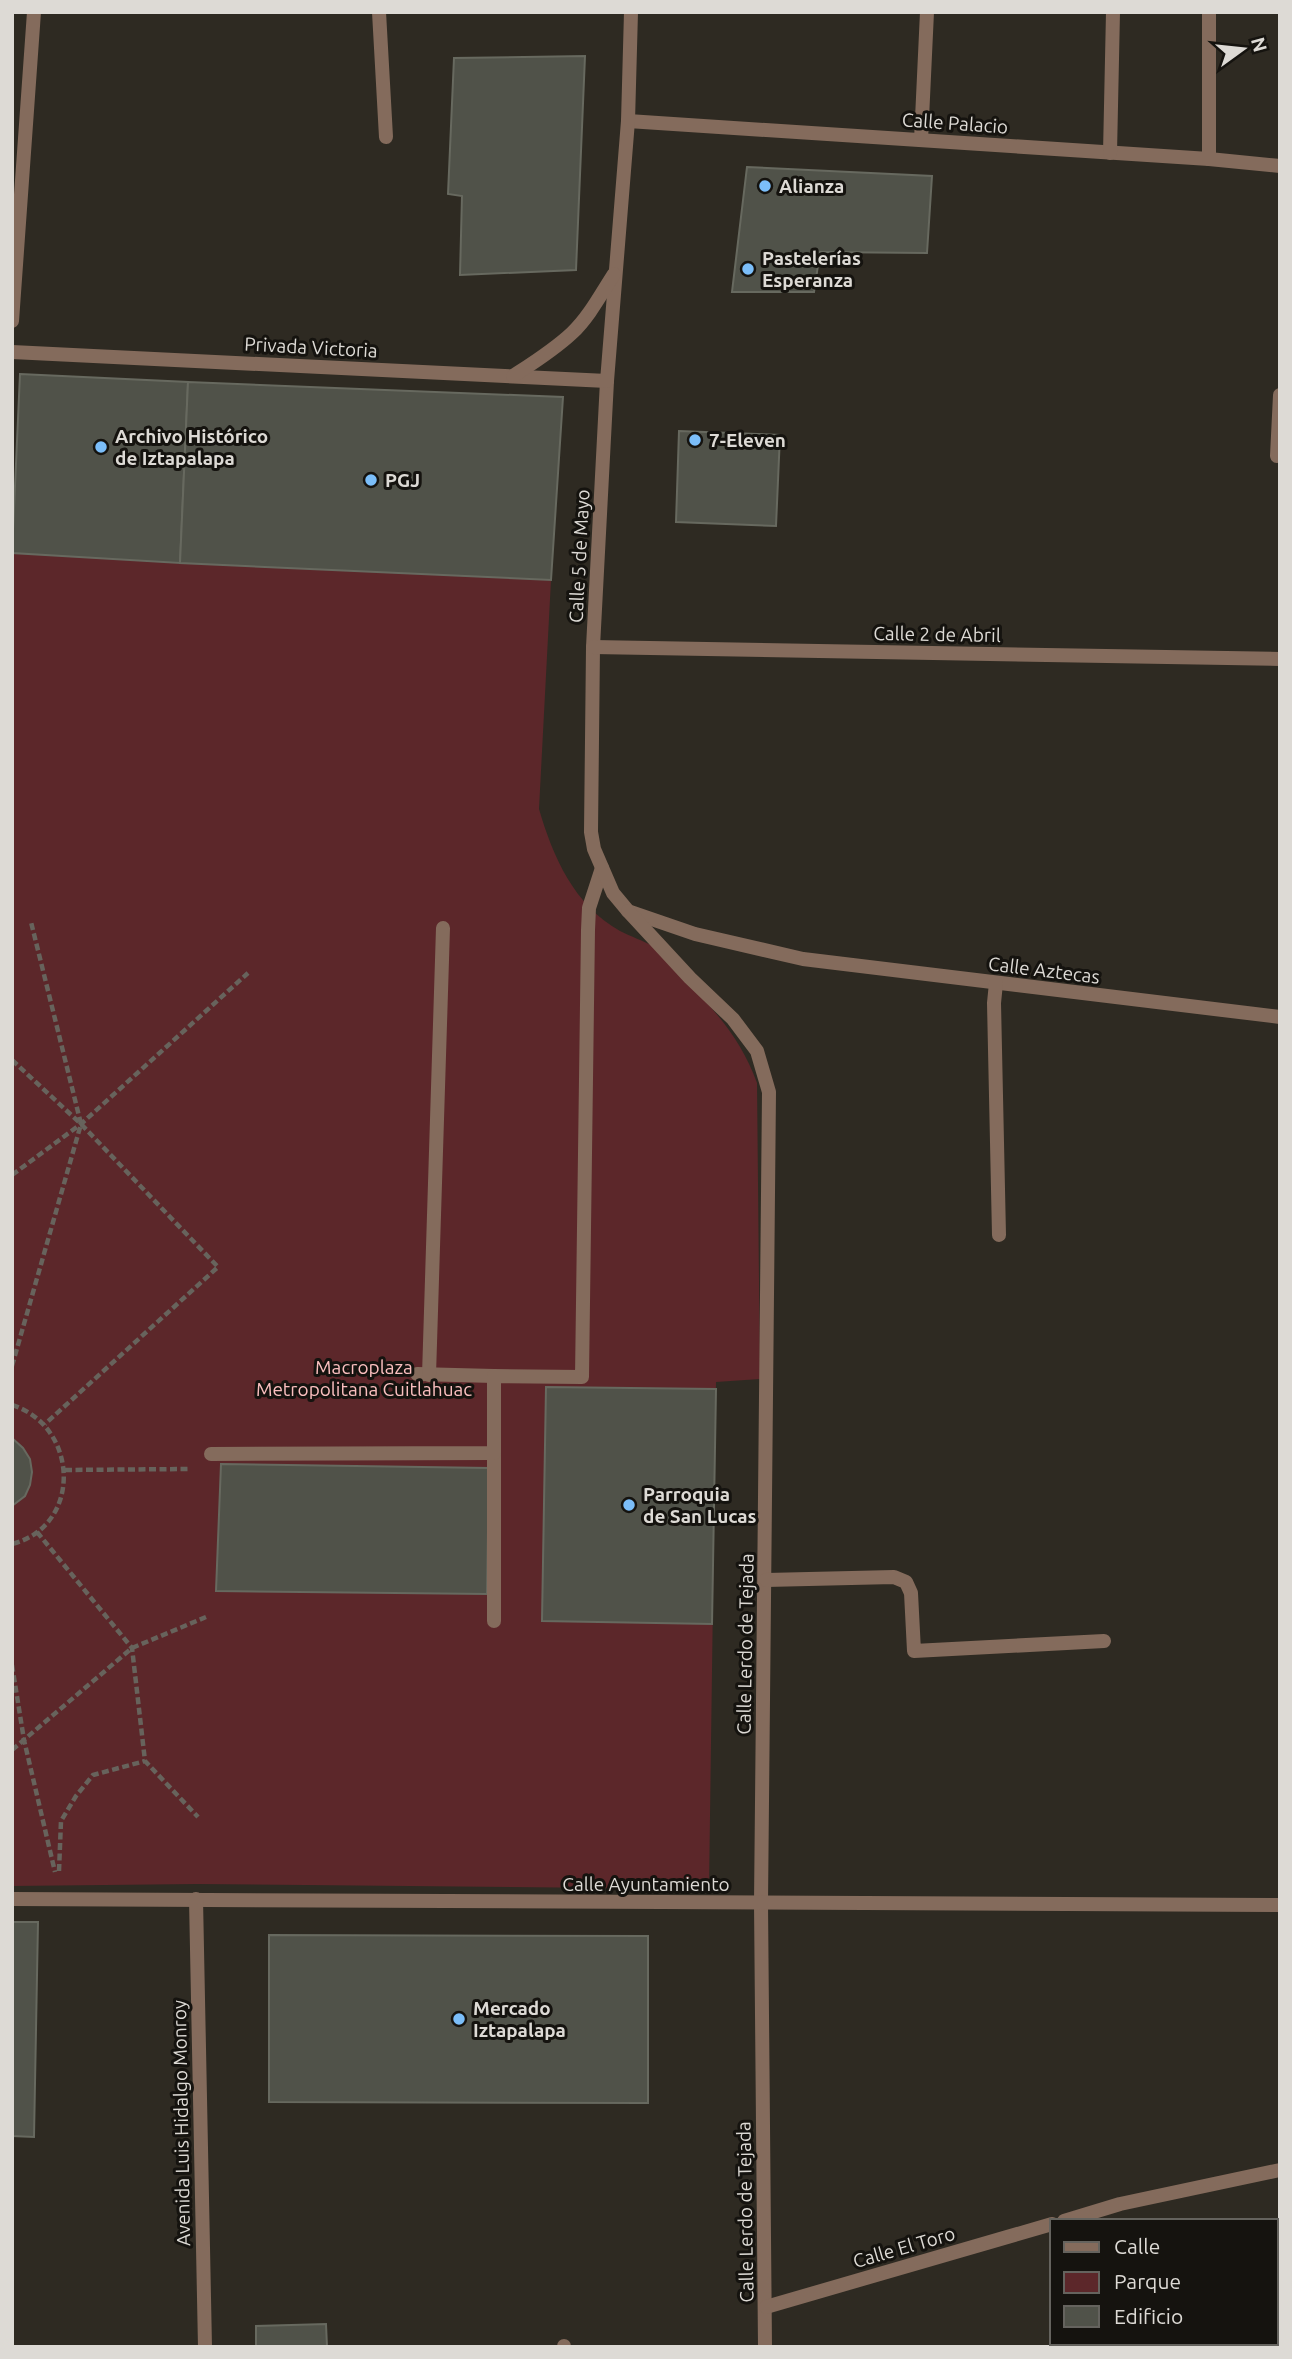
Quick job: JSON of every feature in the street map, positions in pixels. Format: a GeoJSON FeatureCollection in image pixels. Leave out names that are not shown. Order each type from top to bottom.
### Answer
{"type":"FeatureCollection","features":[{"type":"Feature","properties":{"kind":"street"},"geometry":{"type":"LineString","coordinates":[[12,321],[34,12]]}},
{"type":"Feature","properties":{"kind":"street"},"geometry":{"type":"LineString","coordinates":[[379,12],[386,137]]}},
{"type":"Feature","properties":{"kind":"street","name":"Calle 5 de Mayo"},"geometry":{"type":"LineString","coordinates":[[628,911],[613,893],[601,868],[591,832],[593,647],[607,381],[628,121],[631,12]]}},
{"type":"Feature","properties":{"kind":"street"},"geometry":{"type":"LineString","coordinates":[[921,140],[927,12]]}},
{"type":"Feature","properties":{"kind":"street"},"geometry":{"type":"LineString","coordinates":[[1110,153],[1113,12]]}},
{"type":"Feature","properties":{"kind":"street"},"geometry":{"type":"LineString","coordinates":[[1209,12],[1209,159]]}},
{"type":"Feature","properties":{"kind":"street","name":"Calle Palacio"},"geometry":{"type":"LineString","coordinates":[[628,121],[1280,166]]}},
{"type":"Feature","properties":{"kind":"street"},"geometry":{"type":"LineString","coordinates":[[513,376],[573,332],[616,270]]}},
{"type":"Feature","properties":{"kind":"street","name":"Privada Victoria"},"geometry":{"type":"LineString","coordinates":[[12,352],[607,381]]}},
{"type":"Feature","properties":{"kind":"street"},"geometry":{"type":"LineString","coordinates":[[1277,456],[1280,395]]}},
{"type":"Feature","properties":{"kind":"street","name":"Calle 2 de Abril"},"geometry":{"type":"LineString","coordinates":[[593,647],[1280,659]]}},
{"type":"Feature","properties":{"kind":"street"},"geometry":{"type":"LineString","coordinates":[[443,928],[423,1375],[582,1377],[588,930],[589,908],[601,868]]}},
{"type":"Feature","properties":{"kind":"street","name":"Calle Aztecas"},"geometry":{"type":"LineString","coordinates":[[628,911],[695,934],[803,959],[1280,1017]]}},
{"type":"Feature","properties":{"kind":"street","name":"Calle Lerdo de Tejada"},"geometry":{"type":"LineString","coordinates":[[628,911],[690,978],[733,1019],[757,1051],[769,1092],[761,1903],[765,2347]]}},
{"type":"Feature","properties":{"kind":"street"},"geometry":{"type":"LineString","coordinates":[[996,984],[994,1003],[999,1235]]}},
{"type":"Feature","properties":{"kind":"street"},"geometry":{"type":"LineString","coordinates":[[494,1377],[494,1620]]}},
{"type":"Feature","properties":{"kind":"street"},"geometry":{"type":"LineString","coordinates":[[211,1454],[494,1453]]}},
{"type":"Feature","properties":{"kind":"street"},"geometry":{"type":"LineString","coordinates":[[766,1580],[894,1577],[906,1582],[911,1593],[914,1651],[1104,1641]]}},
{"type":"Feature","properties":{"kind":"street","name":"Calle Ayuntamiento"},"geometry":{"type":"LineString","coordinates":[[12,1899],[1280,1905]]}},
{"type":"Feature","properties":{"kind":"street","name":"Avenida Luis Hidalgo Monroy"},"geometry":{"type":"LineString","coordinates":[[196,1899],[205,2347]]}},
{"type":"Feature","properties":{"kind":"street"},"geometry":{"type":"LineString","coordinates":[[1071,2219],[1120,2204],[1280,2170]]}},
{"type":"Feature","properties":{"kind":"street"},"geometry":{"type":"LineString","coordinates":[[1120,2204],[1122,2219]]}},
{"type":"Feature","properties":{"kind":"street","name":"Calle El Toro"},"geometry":{"type":"LineString","coordinates":[[766,2307],[1050,2225]]}},
{"type":"Feature","properties":{"kind":"path"},"geometry":{"type":"LineString","coordinates":[[12,1366],[81,1124],[31,922]]}},
{"type":"Feature","properties":{"kind":"path"},"geometry":{"type":"LineString","coordinates":[[12,1175],[81,1124],[248,972]]}},
{"type":"Feature","properties":{"kind":"path"},"geometry":{"type":"LineString","coordinates":[[12,1059],[81,1124],[218,1267],[46,1424]]}},
{"type":"Feature","properties":{"kind":"path"},"geometry":{"type":"LineString","coordinates":[[12,1405],[26,1409],[46,1424],[59,1445],[65,1470],[62,1493],[53,1515],[37,1532],[12,1544]]}},
{"type":"Feature","properties":{"kind":"path"},"geometry":{"type":"LineString","coordinates":[[65,1470],[198,1469]]}},
{"type":"Feature","properties":{"kind":"path"},"geometry":{"type":"LineString","coordinates":[[37,1532],[132,1648],[145,1761],[198,1817]]}},
{"type":"Feature","properties":{"kind":"path"},"geometry":{"type":"LineString","coordinates":[[12,1750],[132,1648],[206,1617]]}},
{"type":"Feature","properties":{"kind":"path"},"geometry":{"type":"LineString","coordinates":[[12,1665],[24,1740],[57,1873],[61,1821],[76,1796],[93,1775],[145,1761]]}},
{"type":"Feature","properties":{"kind":"green space","name":"Macroplaza Metropolitana Cuitlahuac"},"geometry":{"type":"Polygon","coordinates":[[[12,553],[551,580],[539,809],[551,845],[568,878],[590,908],[620,931],[658,950],[714,1011],[734,1037],[757,1083],[760,1379],[716,1382],[709,1889],[197,1884],[12,1886],[12,553]]]}},
{"type":"Feature","properties":{"kind":"building"},"geometry":{"type":"Polygon","coordinates":[[[585,56],[576,270],[460,275],[462,196],[448,194],[454,58],[585,56]]]}},
{"type":"Feature","properties":{"kind":"building"},"geometry":{"type":"Polygon","coordinates":[[[747,167],[932,176],[927,253],[820,252],[814,292],[732,292],[747,167]]]}},
{"type":"Feature","properties":{"kind":"building","name":"Archivo Histórico de Iztapalapa"},"geometry":{"type":"Polygon","coordinates":[[[20,374],[188,382],[180,563],[12,553],[20,374]]]}},
{"type":"Feature","properties":{"kind":"building","name":"PGJ"},"geometry":{"type":"Polygon","coordinates":[[[188,382],[563,397],[551,580],[180,563],[188,382]]]}},
{"type":"Feature","properties":{"kind":"building"},"geometry":{"type":"Polygon","coordinates":[[[679,431],[780,435],[776,526],[676,522],[679,431]]]}},
{"type":"Feature","properties":{"kind":"building","name":"Parroquia de San Lucas"},"geometry":{"type":"Polygon","coordinates":[[[546,1387],[716,1389],[712,1624],[542,1621],[546,1387]]]}},
{"type":"Feature","properties":{"kind":"building"},"geometry":{"type":"Polygon","coordinates":[[[12,1438],[30,1459],[32,1472],[25,1496],[12,1506],[12,1438]]]}},
{"type":"Feature","properties":{"kind":"building"},"geometry":{"type":"Polygon","coordinates":[[[221,1464],[489,1468],[487,1594],[216,1591],[221,1464]]]}},
{"type":"Feature","properties":{"kind":"building"},"geometry":{"type":"Polygon","coordinates":[[[12,1922],[38,1922],[34,2137],[12,2136],[12,1922]]]}},
{"type":"Feature","properties":{"kind":"building","name":"Mercado Iztapalapa"},"geometry":{"type":"Polygon","coordinates":[[[269,1935],[648,1936],[648,2103],[269,2102],[269,1935]]]}},
{"type":"Feature","properties":{"kind":"building"},"geometry":{"type":"Polygon","coordinates":[[[326,2324],[327,2347],[256,2347],[256,2326],[326,2324]]]}},
{"type":"Feature","properties":{"kind":"place","name":"Alianza"},"geometry":{"type":"Point","coordinates":[765,186]}},
{"type":"Feature","properties":{"kind":"place","name":"Pastelerías Esperanza"},"geometry":{"type":"Point","coordinates":[748,269]}},
{"type":"Feature","properties":{"kind":"place","name":"7-Eleven"},"geometry":{"type":"Point","coordinates":[695,440]}},
{"type":"Feature","properties":{"kind":"place","name":"Archivo Histórico de Iztapalapa"},"geometry":{"type":"Point","coordinates":[101,447]}},
{"type":"Feature","properties":{"kind":"place","name":"PGJ"},"geometry":{"type":"Point","coordinates":[371,480]}},
{"type":"Feature","properties":{"kind":"place","name":"Parroquia de San Lucas"},"geometry":{"type":"Point","coordinates":[629,1505]}},
{"type":"Feature","properties":{"kind":"place","name":"Mercado Iztapalapa"},"geometry":{"type":"Point","coordinates":[459,2019]}}]}
